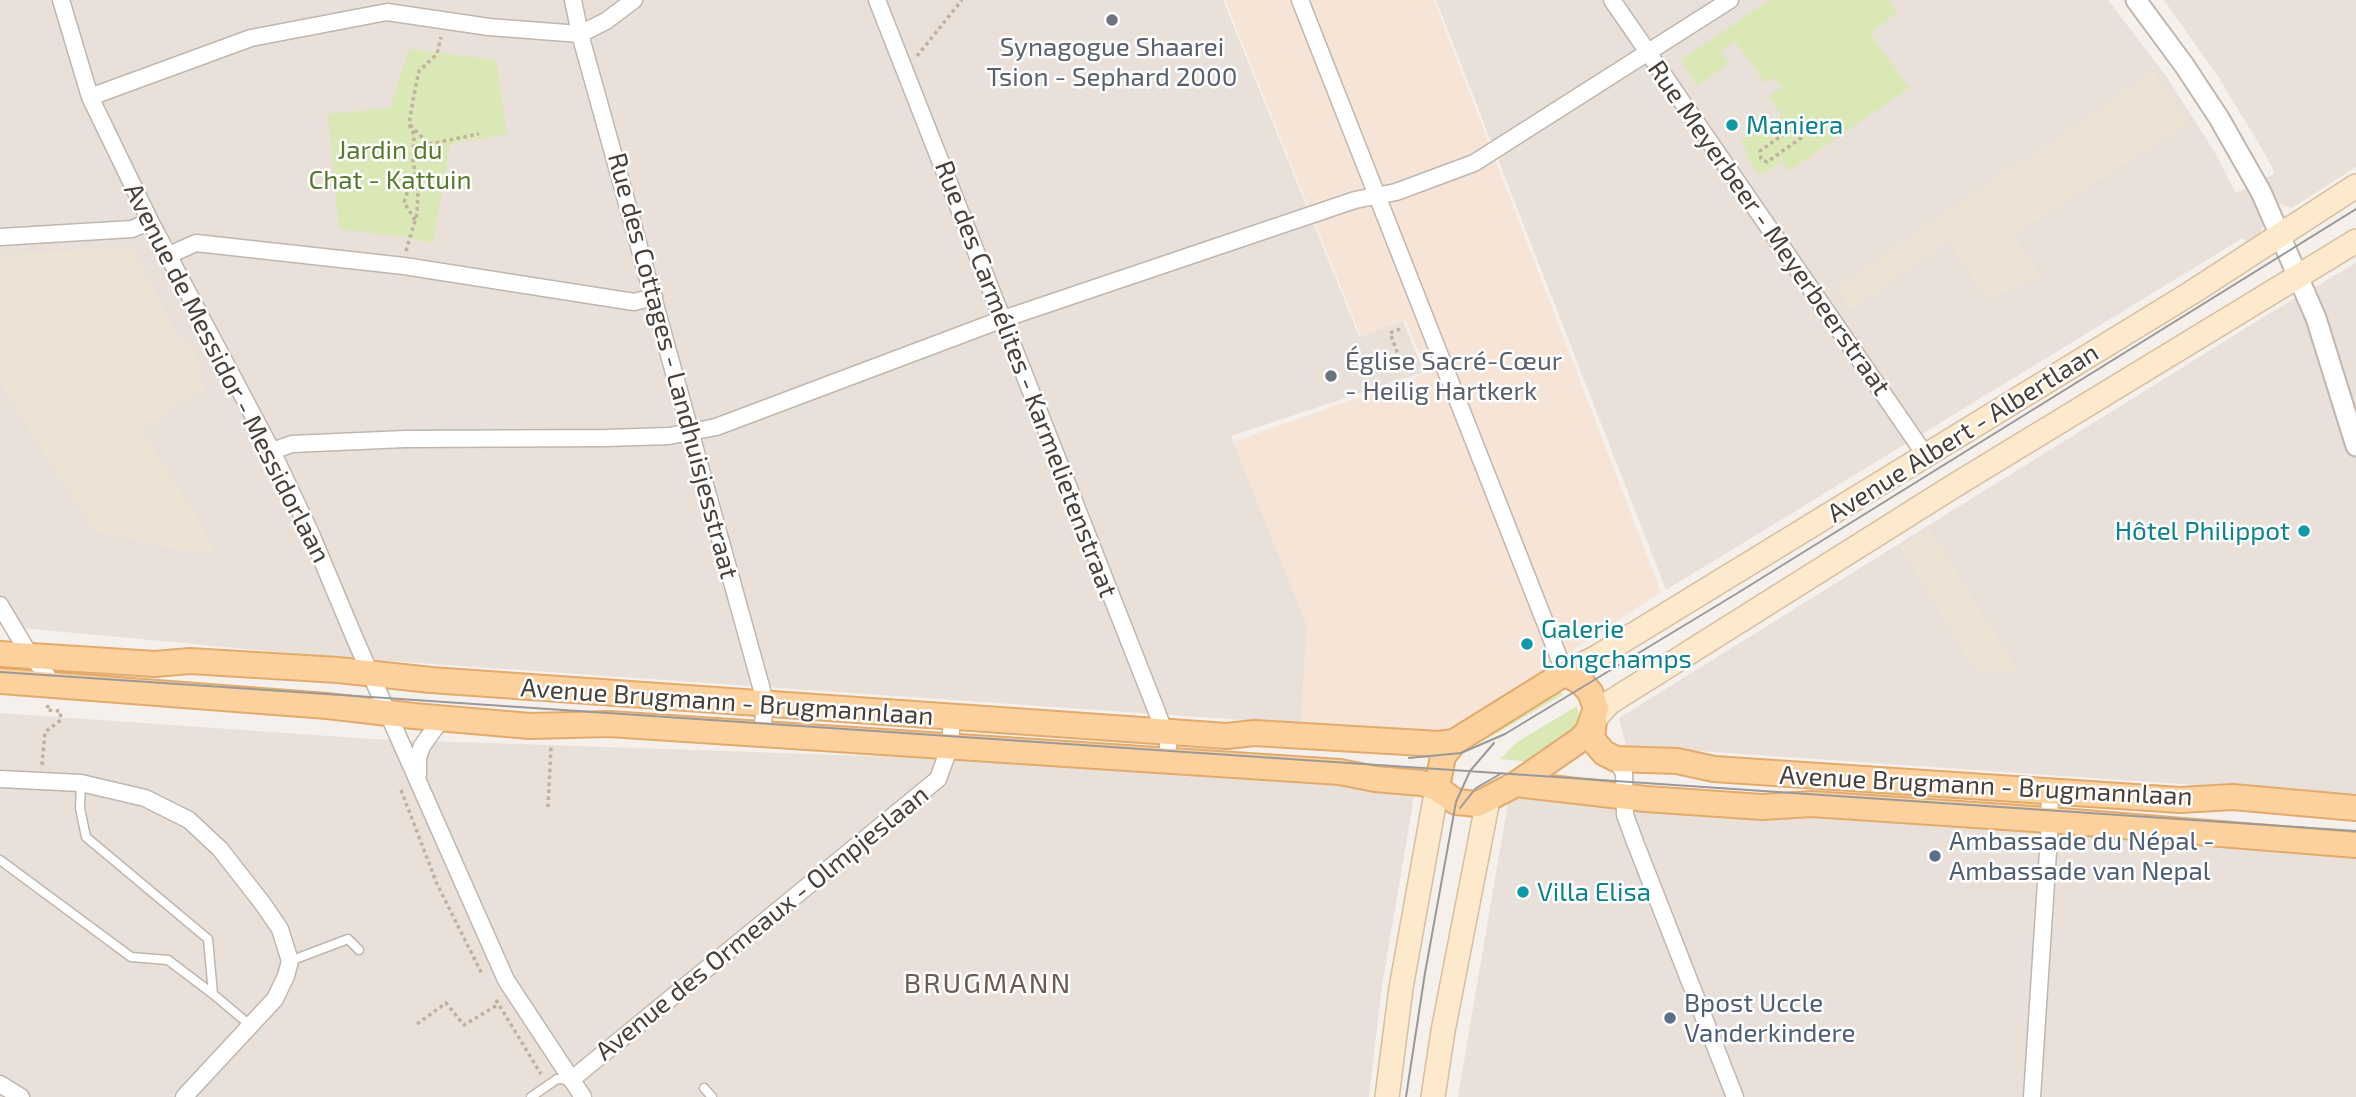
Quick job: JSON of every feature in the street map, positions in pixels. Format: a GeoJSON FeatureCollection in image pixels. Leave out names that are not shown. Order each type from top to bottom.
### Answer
{"type":"FeatureCollection","features":[{"type":"Feature","properties":{"kind":"main road","name":"Avenue Albert - Albertlaan"},"geometry":{"type":"LineString","coordinates":[[1565,673],[1595,658],[2191,293],[2356,186]]}},
{"type":"Feature","properties":{"kind":"main road","name":"Avenue Albert - Albertlaan"},"geometry":{"type":"LineString","coordinates":[[1594,720],[1609,703],[1957,484],[2356,241]]}},
{"type":"Feature","properties":{"kind":"main road","name":"Avenue Brugmann - Brugmannlaan"},"geometry":{"type":"LineString","coordinates":[[0,654],[155,664],[190,661],[1227,736],[1254,733],[1439,744],[1454,742]]}},
{"type":"Feature","properties":{"kind":"main road"},"geometry":{"type":"LineString","coordinates":[[1387,1097],[1401,988],[1443,756],[1454,742],[1565,673],[1582,683],[1590,692],[1596,708],[1592,739],[1604,753],[1616,759]]}},
{"type":"Feature","properties":{"kind":"main road","name":"Avenue Brugmann - Brugmannlaan"},"geometry":{"type":"LineString","coordinates":[[0,681],[51,692],[327,706],[530,726],[609,724],[1339,772],[1375,779],[1422,783],[1465,804],[1478,804],[1488,800]]}},
{"type":"Feature","properties":{"kind":"main road"},"geometry":{"type":"LineString","coordinates":[[1433,1097],[1445,1019],[1488,800],[1573,745],[1588,731],[1594,720]]}},
{"type":"Feature","properties":{"kind":"main road","name":"Avenue Brugmann - Brugmannlaan"},"geometry":{"type":"LineString","coordinates":[[1616,759],[1677,761],[1714,769],[2180,800],[2233,797],[2356,808]]}},
{"type":"Feature","properties":{"kind":"main road","name":"Avenue Brugmann - Brugmannlaan"},"geometry":{"type":"LineString","coordinates":[[1516,784],[1555,790],[1762,807],[1812,804],[2356,845]]}},
{"type":"Feature","properties":{"kind":"street","name":"Avenue de Messidor - Messidorlaan"},"geometry":{"type":"LineString","coordinates":[[61,0],[90,97],[150,221],[272,451],[506,980],[583,1097]]}},
{"type":"Feature","properties":{"kind":"street","name":"Rue des Cottages - Landhuisjesstraat"},"geometry":{"type":"LineString","coordinates":[[573,0],[580,34],[765,704],[762,733]]}},
{"type":"Feature","properties":{"kind":"street"},"geometry":{"type":"LineString","coordinates":[[90,97],[251,38],[387,12],[489,26],[580,34],[606,21],[634,0]]}},
{"type":"Feature","properties":{"kind":"street","name":"Rue des Carmélites - Karmelietenstraat"},"geometry":{"type":"LineString","coordinates":[[877,0],[1164,730],[1168,742],[1168,760]]}},
{"type":"Feature","properties":{"kind":"street"},"geometry":{"type":"LineString","coordinates":[[1300,0],[1565,673]]}},
{"type":"Feature","properties":{"kind":"street","name":"Rue Meyerbeer - Meyerbeerstraat"},"geometry":{"type":"LineString","coordinates":[[1612,0],[1926,456]]}},
{"type":"Feature","properties":{"kind":"street"},"geometry":{"type":"LineString","coordinates":[[272,451],[292,444],[405,439],[607,438],[692,433],[716,427],[1003,319],[1355,200],[1396,192],[1474,163],[1730,0]]}},
{"type":"Feature","properties":{"kind":"street"},"geometry":{"type":"LineString","coordinates":[[2136,0],[2219,118],[2261,192],[2316,318],[2356,446]]}},
{"type":"Feature","properties":{"kind":"street"},"geometry":{"type":"LineString","coordinates":[[0,237],[132,229],[150,221]]}},
{"type":"Feature","properties":{"kind":"street"},"geometry":{"type":"LineString","coordinates":[[169,255],[196,243],[404,266],[634,303],[654,297]]}},
{"type":"Feature","properties":{"kind":"street"},"geometry":{"type":"LineString","coordinates":[[0,605],[51,692]]}},
{"type":"Feature","properties":{"kind":"street","name":"Avenue des Ormeaux - Olmpjeslaan"},"geometry":{"type":"LineString","coordinates":[[570,1080],[938,779],[950,746],[952,718]]}},
{"type":"Feature","properties":{"kind":"street"},"geometry":{"type":"LineString","coordinates":[[418,781],[418,758],[422,746],[437,725],[446,719]]}},
{"type":"Feature","properties":{"kind":"street"},"geometry":{"type":"LineString","coordinates":[[1616,759],[1624,773],[1625,815],[1735,1097]]}},
{"type":"Feature","properties":{"kind":"street"},"geometry":{"type":"LineString","coordinates":[[0,779],[81,783],[145,798],[189,820],[220,849],[279,929],[290,961],[275,999],[184,1097]]}},
{"type":"Feature","properties":{"kind":"street"},"geometry":{"type":"LineString","coordinates":[[2032,1097],[2050,791]]}},
{"type":"Feature","properties":{"kind":"street"},"geometry":{"type":"LineString","coordinates":[[0,1084],[21,1097]]}},
{"type":"Feature","properties":{"kind":"lane"},"geometry":{"type":"LineString","coordinates":[[81,783],[80,808],[86,836],[208,939],[214,994]]}},
{"type":"Feature","properties":{"kind":"lane"},"geometry":{"type":"LineString","coordinates":[[0,860],[131,957],[168,960],[251,1026]]}},
{"type":"Feature","properties":{"kind":"lane"},"geometry":{"type":"LineString","coordinates":[[290,961],[348,939],[359,950]]}},
{"type":"Feature","properties":{"kind":"lane"},"geometry":{"type":"LineString","coordinates":[[531,1097],[557,1079],[570,1080]]}},
{"type":"Feature","properties":{"kind":"lane"},"geometry":{"type":"LineString","coordinates":[[704,1088],[712,1097]]}},
{"type":"Feature","properties":{"kind":"path"},"geometry":{"type":"LineString","coordinates":[[905,71],[962,0]]}},
{"type":"Feature","properties":{"kind":"path"},"geometry":{"type":"LineString","coordinates":[[405,256],[415,220],[417,183],[412,160],[414,135],[410,124],[419,71],[437,54],[441,31]]}},
{"type":"Feature","properties":{"kind":"path"},"geometry":{"type":"LineString","coordinates":[[410,124],[429,144]]}},
{"type":"Feature","properties":{"kind":"path"},"geometry":{"type":"LineString","coordinates":[[1794,127],[1801,132],[1801,138],[1767,162],[1761,159],[1760,151],[1794,127]]}},
{"type":"Feature","properties":{"kind":"path"},"geometry":{"type":"LineString","coordinates":[[412,160],[429,144],[479,134]]}},
{"type":"Feature","properties":{"kind":"path"},"geometry":{"type":"LineString","coordinates":[[415,220],[404,202],[409,188],[417,183]]}},
{"type":"Feature","properties":{"kind":"path"},"geometry":{"type":"LineString","coordinates":[[1400,330],[1390,333],[1401,362],[1412,358]]}},
{"type":"Feature","properties":{"kind":"path"},"geometry":{"type":"LineString","coordinates":[[43,751],[45,732],[61,720],[60,712],[47,710],[51,692]]}},
{"type":"Feature","properties":{"kind":"path"},"geometry":{"type":"LineString","coordinates":[[548,807],[551,745]]}},
{"type":"Feature","properties":{"kind":"path"},"geometry":{"type":"LineString","coordinates":[[417,1024],[446,1003],[464,1025],[499,1004]]}},
{"type":"Feature","properties":{"kind":"shaded area"},"geometry":{"type":"Polygon","coordinates":[[[0,0],[1223,0],[1359,336],[1403,321],[1424,372],[1231,436],[1307,625],[1301,724],[332,657],[0,626],[0,0]]]}},
{"type":"Feature","properties":{"kind":"shaded area"},"geometry":{"type":"Polygon","coordinates":[[[1225,0],[1434,0],[1661,592],[1442,737],[1301,724],[1307,625],[1233,442],[1427,373],[1405,319],[1361,337],[1225,0]]]}},
{"type":"Feature","properties":{"kind":"shaded area"},"geometry":{"type":"Polygon","coordinates":[[[1436,0],[2108,0],[2166,76],[2214,151],[2236,193],[2248,188],[2262,214],[2263,227],[2260,233],[2247,243],[2243,238],[1666,590],[1436,0]]]}},
{"type":"Feature","properties":{"kind":"shaded area"},"geometry":{"type":"Polygon","coordinates":[[[2164,0],[2356,0],[2356,167],[2292,208],[2279,204],[2264,179],[2275,173],[2261,147],[2217,75],[2164,0]]]}},
{"type":"Feature","properties":{"kind":"shaded area"},"geometry":{"type":"Polygon","coordinates":[[[2153,71],[2189,123],[2013,235],[2041,277],[1987,299],[1948,241],[1851,310],[1836,288],[2014,165],[2027,160],[2153,71]]]}},
{"type":"Feature","properties":{"kind":"shaded area"},"geometry":{"type":"Polygon","coordinates":[[[131,247],[180,340],[186,338],[203,370],[198,373],[206,389],[176,405],[143,431],[195,512],[215,553],[173,549],[95,531],[0,382],[0,255],[131,247]]]}},
{"type":"Feature","properties":{"kind":"shaded area"},"geometry":{"type":"Polygon","coordinates":[[[2356,263],[2356,796],[1626,746],[1619,718],[2270,313],[2356,263]]]}},
{"type":"Feature","properties":{"kind":"shaded area"},"geometry":{"type":"Polygon","coordinates":[[[1929,528],[2019,673],[1975,670],[1900,546],[1929,528]]]}},
{"type":"Feature","properties":{"kind":"shaded area"},"geometry":{"type":"Polygon","coordinates":[[[0,713],[372,739],[930,758],[1415,791],[1382,986],[1369,1097],[0,1097],[0,713]]]}},
{"type":"Feature","properties":{"kind":"shaded area"},"geometry":{"type":"Polygon","coordinates":[[[1509,796],[2356,852],[2356,1097],[1458,1097],[1509,796]]]}},
{"type":"Feature","properties":{"kind":"green space"},"geometry":{"type":"Polygon","coordinates":[[[1770,0],[1889,0],[1897,13],[1870,33],[1909,88],[1789,171],[1782,161],[1764,174],[1758,173],[1746,156],[1747,151],[1741,141],[1759,125],[1765,133],[1779,123],[1781,114],[1768,97],[1782,87],[1774,77],[1765,83],[1735,41],[1721,51],[1729,63],[1697,86],[1682,59],[1770,0]]]}},
{"type":"Feature","properties":{"kind":"green space","name":"Jardin du Chat - Kattuin"},"geometry":{"type":"Polygon","coordinates":[[[409,49],[496,60],[507,134],[450,144],[433,243],[339,229],[328,114],[390,108],[409,49]]]}},
{"type":"Feature","properties":{"kind":"green space"},"geometry":{"type":"Polygon","coordinates":[[[1555,690],[1564,694],[1485,740],[1464,746],[1555,690]]]}},
{"type":"Feature","properties":{"kind":"green space"},"geometry":{"type":"Polygon","coordinates":[[[1577,706],[1580,721],[1574,732],[1531,762],[1500,759],[1517,742],[1577,706]]]}},
{"type":"Feature","properties":{"kind":"tram line"},"geometry":{"type":"LineString","coordinates":[[1409,758],[1461,753],[1505,734],[1736,594],[2356,209]]}},
{"type":"Feature","properties":{"kind":"tram line"},"geometry":{"type":"LineString","coordinates":[[0,672],[2356,831]]}},
{"type":"Feature","properties":{"kind":"tram line"},"geometry":{"type":"LineString","coordinates":[[1406,1097],[1456,802],[1470,771],[1494,743]]}},
{"type":"Feature","properties":{"kind":"tram line"},"geometry":{"type":"LineString","coordinates":[[1460,808],[1476,788],[1502,773]]}},
{"type":"Feature","properties":{"kind":"place","name":"Synagogue Shaarei Tsion - Sephard 2000"},"geometry":{"type":"Point","coordinates":[1112,20]}},
{"type":"Feature","properties":{"kind":"place","name":"Maniera"},"geometry":{"type":"Point","coordinates":[1732,125]}},
{"type":"Feature","properties":{"kind":"place","name":"Église Sacré-Cœur - Heilig Hartkerk"},"geometry":{"type":"Point","coordinates":[1331,376]}},
{"type":"Feature","properties":{"kind":"place","name":"Hôtel Philippot"},"geometry":{"type":"Point","coordinates":[2304,531]}},
{"type":"Feature","properties":{"kind":"place","name":"Galerie Longchamps"},"geometry":{"type":"Point","coordinates":[1527,644]}},
{"type":"Feature","properties":{"kind":"place","name":"Ambassade du Népal - Ambassade van Nepal"},"geometry":{"type":"Point","coordinates":[1935,856]}},
{"type":"Feature","properties":{"kind":"place","name":"Villa Elisa"},"geometry":{"type":"Point","coordinates":[1523,892]}},
{"type":"Feature","properties":{"kind":"place","name":"Bpost Uccle Vanderkindere"},"geometry":{"type":"Point","coordinates":[1670,1018]}},
{"type":"Feature","properties":{"kind":"district","name":"BRUGMANN"},"geometry":{"type":"Point","coordinates":[988,984]}}]}
